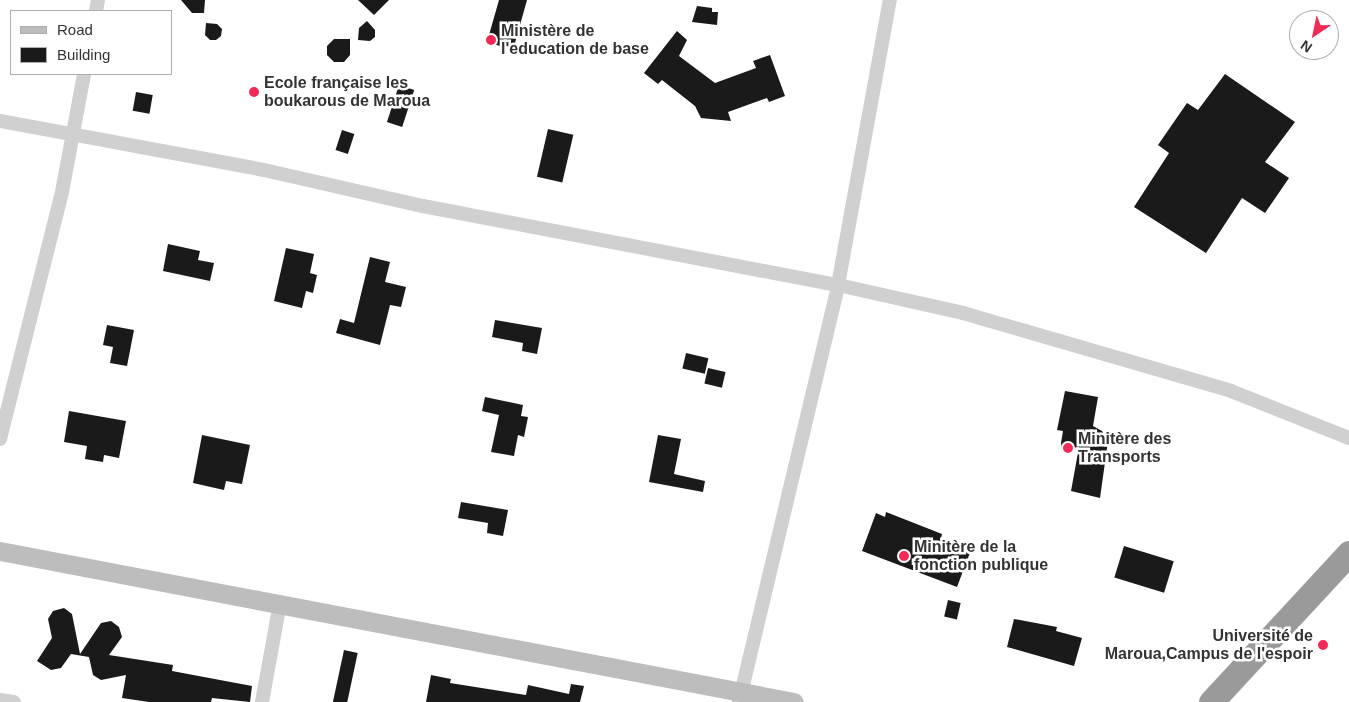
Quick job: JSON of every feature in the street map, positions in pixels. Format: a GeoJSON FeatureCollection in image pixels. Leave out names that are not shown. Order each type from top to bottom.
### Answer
{"type":"FeatureCollection","features":[{"type":"Feature","properties":{"kind":"highway"},"geometry":{"type":"LineString","coordinates":[[1211,702],[1349,553]]}},
{"type":"Feature","properties":{"kind":"street"},"geometry":{"type":"LineString","coordinates":[[741,697],[838,285],[890,0]]}},
{"type":"Feature","properties":{"kind":"street"},"geometry":{"type":"LineString","coordinates":[[0,439],[62,192],[84,75]]}},
{"type":"Feature","properties":{"kind":"street"},"geometry":{"type":"LineString","coordinates":[[0,121],[838,285],[963,313],[1231,391],[1349,438]]}},
{"type":"Feature","properties":{"kind":"street"},"geometry":{"type":"LineString","coordinates":[[0,551],[280,603],[741,697],[794,702]]}},
{"type":"Feature","properties":{"kind":"street"},"geometry":{"type":"LineString","coordinates":[[262,702],[280,603]]}},
{"type":"Feature","properties":{"kind":"street"},"geometry":{"type":"LineString","coordinates":[[0,700],[14,702]]}},
{"type":"Feature","properties":{"kind":"building"},"geometry":{"type":"Polygon","coordinates":[[[181,0],[205,0],[204,13],[192,13],[181,0]]]}},
{"type":"Feature","properties":{"kind":"building"},"geometry":{"type":"Polygon","coordinates":[[[358,0],[389,0],[374,15],[358,0]]]}},
{"type":"Feature","properties":{"kind":"building"},"geometry":{"type":"Polygon","coordinates":[[[499,0],[527,0],[513,50],[487,42],[499,0]]]}},
{"type":"Feature","properties":{"kind":"building"},"geometry":{"type":"Polygon","coordinates":[[[697,6],[712,8],[712,12],[718,12],[717,25],[692,22],[697,6]]]}},
{"type":"Feature","properties":{"kind":"building"},"geometry":{"type":"Polygon","coordinates":[[[367,21],[375,30],[375,37],[370,41],[358,40],[359,28],[367,21]]]}},
{"type":"Feature","properties":{"kind":"building"},"geometry":{"type":"Polygon","coordinates":[[[206,23],[217,24],[222,29],[221,36],[216,40],[210,40],[205,35],[206,23]]]}},
{"type":"Feature","properties":{"kind":"building"},"geometry":{"type":"Polygon","coordinates":[[[677,31],[687,40],[679,56],[715,83],[756,68],[753,61],[770,55],[785,96],[769,102],[767,98],[728,112],[731,121],[701,118],[695,106],[662,80],[658,84],[644,73],[677,31]]]}},
{"type":"Feature","properties":{"kind":"building"},"geometry":{"type":"Polygon","coordinates":[[[334,39],[350,39],[350,55],[344,62],[334,62],[327,55],[327,46],[334,39]]]}},
{"type":"Feature","properties":{"kind":"building"},"geometry":{"type":"Polygon","coordinates":[[[1225,74],[1295,122],[1265,162],[1289,178],[1265,213],[1242,198],[1206,253],[1134,207],[1169,153],[1158,145],[1187,103],[1198,110],[1225,74]]]}},
{"type":"Feature","properties":{"kind":"building"},"geometry":{"type":"Polygon","coordinates":[[[399,85],[414,90],[402,127],[387,122],[399,85]]]}},
{"type":"Feature","properties":{"kind":"building"},"geometry":{"type":"Polygon","coordinates":[[[136,92],[153,95],[149,114],[133,111],[136,92]]]}},
{"type":"Feature","properties":{"kind":"building"},"geometry":{"type":"Polygon","coordinates":[[[548,129],[573,135],[562,183],[537,177],[548,129]]]}},
{"type":"Feature","properties":{"kind":"building"},"geometry":{"type":"Polygon","coordinates":[[[342,130],[354,134],[348,154],[336,150],[342,130]]]}},
{"type":"Feature","properties":{"kind":"building"},"geometry":{"type":"Polygon","coordinates":[[[168,244],[200,251],[198,260],[214,263],[210,281],[163,271],[168,244]]]}},
{"type":"Feature","properties":{"kind":"building"},"geometry":{"type":"Polygon","coordinates":[[[286,248],[314,254],[310,273],[317,275],[313,293],[306,291],[302,308],[274,301],[286,248]]]}},
{"type":"Feature","properties":{"kind":"building"},"geometry":{"type":"Polygon","coordinates":[[[370,257],[390,262],[385,282],[406,287],[401,307],[390,305],[380,345],[336,333],[340,319],[354,323],[370,257]]]}},
{"type":"Feature","properties":{"kind":"building"},"geometry":{"type":"Polygon","coordinates":[[[495,320],[542,328],[537,354],[522,351],[523,343],[492,337],[495,320]]]}},
{"type":"Feature","properties":{"kind":"building"},"geometry":{"type":"Polygon","coordinates":[[[107,325],[134,330],[127,366],[110,363],[113,347],[103,345],[107,325]]]}},
{"type":"Feature","properties":{"kind":"building"},"geometry":{"type":"Polygon","coordinates":[[[686,353],[708,358],[705,374],[682,369],[686,353]]]}},
{"type":"Feature","properties":{"kind":"building"},"geometry":{"type":"Polygon","coordinates":[[[708,368],[726,372],[722,388],[704,384],[708,368]]]}},
{"type":"Feature","properties":{"kind":"building"},"geometry":{"type":"Polygon","coordinates":[[[1065,391],[1098,397],[1093,426],[1102,431],[1108,441],[1100,498],[1071,491],[1079,447],[1062,450],[1063,431],[1057,430],[1065,391]]]}},
{"type":"Feature","properties":{"kind":"building"},"geometry":{"type":"Polygon","coordinates":[[[485,397],[523,405],[521,416],[528,417],[524,437],[518,435],[514,456],[491,452],[499,415],[482,411],[485,397]]]}},
{"type":"Feature","properties":{"kind":"building"},"geometry":{"type":"Polygon","coordinates":[[[69,411],[126,421],[119,458],[104,455],[103,462],[85,459],[87,446],[64,442],[69,411]]]}},
{"type":"Feature","properties":{"kind":"building"},"geometry":{"type":"Polygon","coordinates":[[[202,435],[250,445],[242,484],[226,481],[224,490],[193,483],[202,435]]]}},
{"type":"Feature","properties":{"kind":"building"},"geometry":{"type":"Polygon","coordinates":[[[658,435],[681,439],[674,474],[705,481],[703,492],[649,482],[658,435]]]}},
{"type":"Feature","properties":{"kind":"building"},"geometry":{"type":"Polygon","coordinates":[[[461,502],[508,510],[503,536],[487,533],[488,523],[458,518],[461,502]]]}},
{"type":"Feature","properties":{"kind":"building"},"geometry":{"type":"Polygon","coordinates":[[[886,512],[942,534],[941,538],[971,550],[957,587],[862,551],[876,513],[885,517],[886,512]]]}},
{"type":"Feature","properties":{"kind":"building"},"geometry":{"type":"Polygon","coordinates":[[[1124,546],[1174,561],[1164,593],[1114,578],[1124,546]]]}},
{"type":"Feature","properties":{"kind":"building"},"geometry":{"type":"Polygon","coordinates":[[[948,600],[961,603],[957,619],[944,617],[948,600]]]}},
{"type":"Feature","properties":{"kind":"building"},"geometry":{"type":"Polygon","coordinates":[[[64,608],[72,614],[80,654],[101,623],[111,621],[119,627],[122,637],[109,655],[173,665],[172,671],[252,686],[250,702],[212,698],[211,702],[149,702],[122,698],[126,675],[101,680],[93,675],[89,657],[71,654],[61,668],[51,670],[37,661],[52,638],[48,619],[53,611],[64,608]]]}},
{"type":"Feature","properties":{"kind":"building"},"geometry":{"type":"Polygon","coordinates":[[[1014,619],[1057,627],[1056,631],[1082,638],[1074,666],[1007,647],[1014,619]]]}},
{"type":"Feature","properties":{"kind":"building"},"geometry":{"type":"Polygon","coordinates":[[[344,650],[358,653],[347,702],[333,702],[344,650]]]}},
{"type":"Feature","properties":{"kind":"building"},"geometry":{"type":"Polygon","coordinates":[[[431,675],[451,679],[450,683],[526,695],[528,685],[569,694],[571,684],[584,686],[580,702],[426,702],[431,675]]]}},
{"type":"Feature","properties":{"kind":"place","name":"Ministère de l'education de base"},"geometry":{"type":"Point","coordinates":[491,40]}},
{"type":"Feature","properties":{"kind":"place","name":"Ecole française les boukarous de Maroua"},"geometry":{"type":"Point","coordinates":[254,92]}},
{"type":"Feature","properties":{"kind":"place","name":"Minitère des Transports"},"geometry":{"type":"Point","coordinates":[1068,448]}},
{"type":"Feature","properties":{"kind":"place","name":"Minitère de la fonction publique"},"geometry":{"type":"Point","coordinates":[904,556]}},
{"type":"Feature","properties":{"kind":"place","name":"Université de Maroua,Campus de l'espoir"},"geometry":{"type":"Point","coordinates":[1323,645]}}]}
